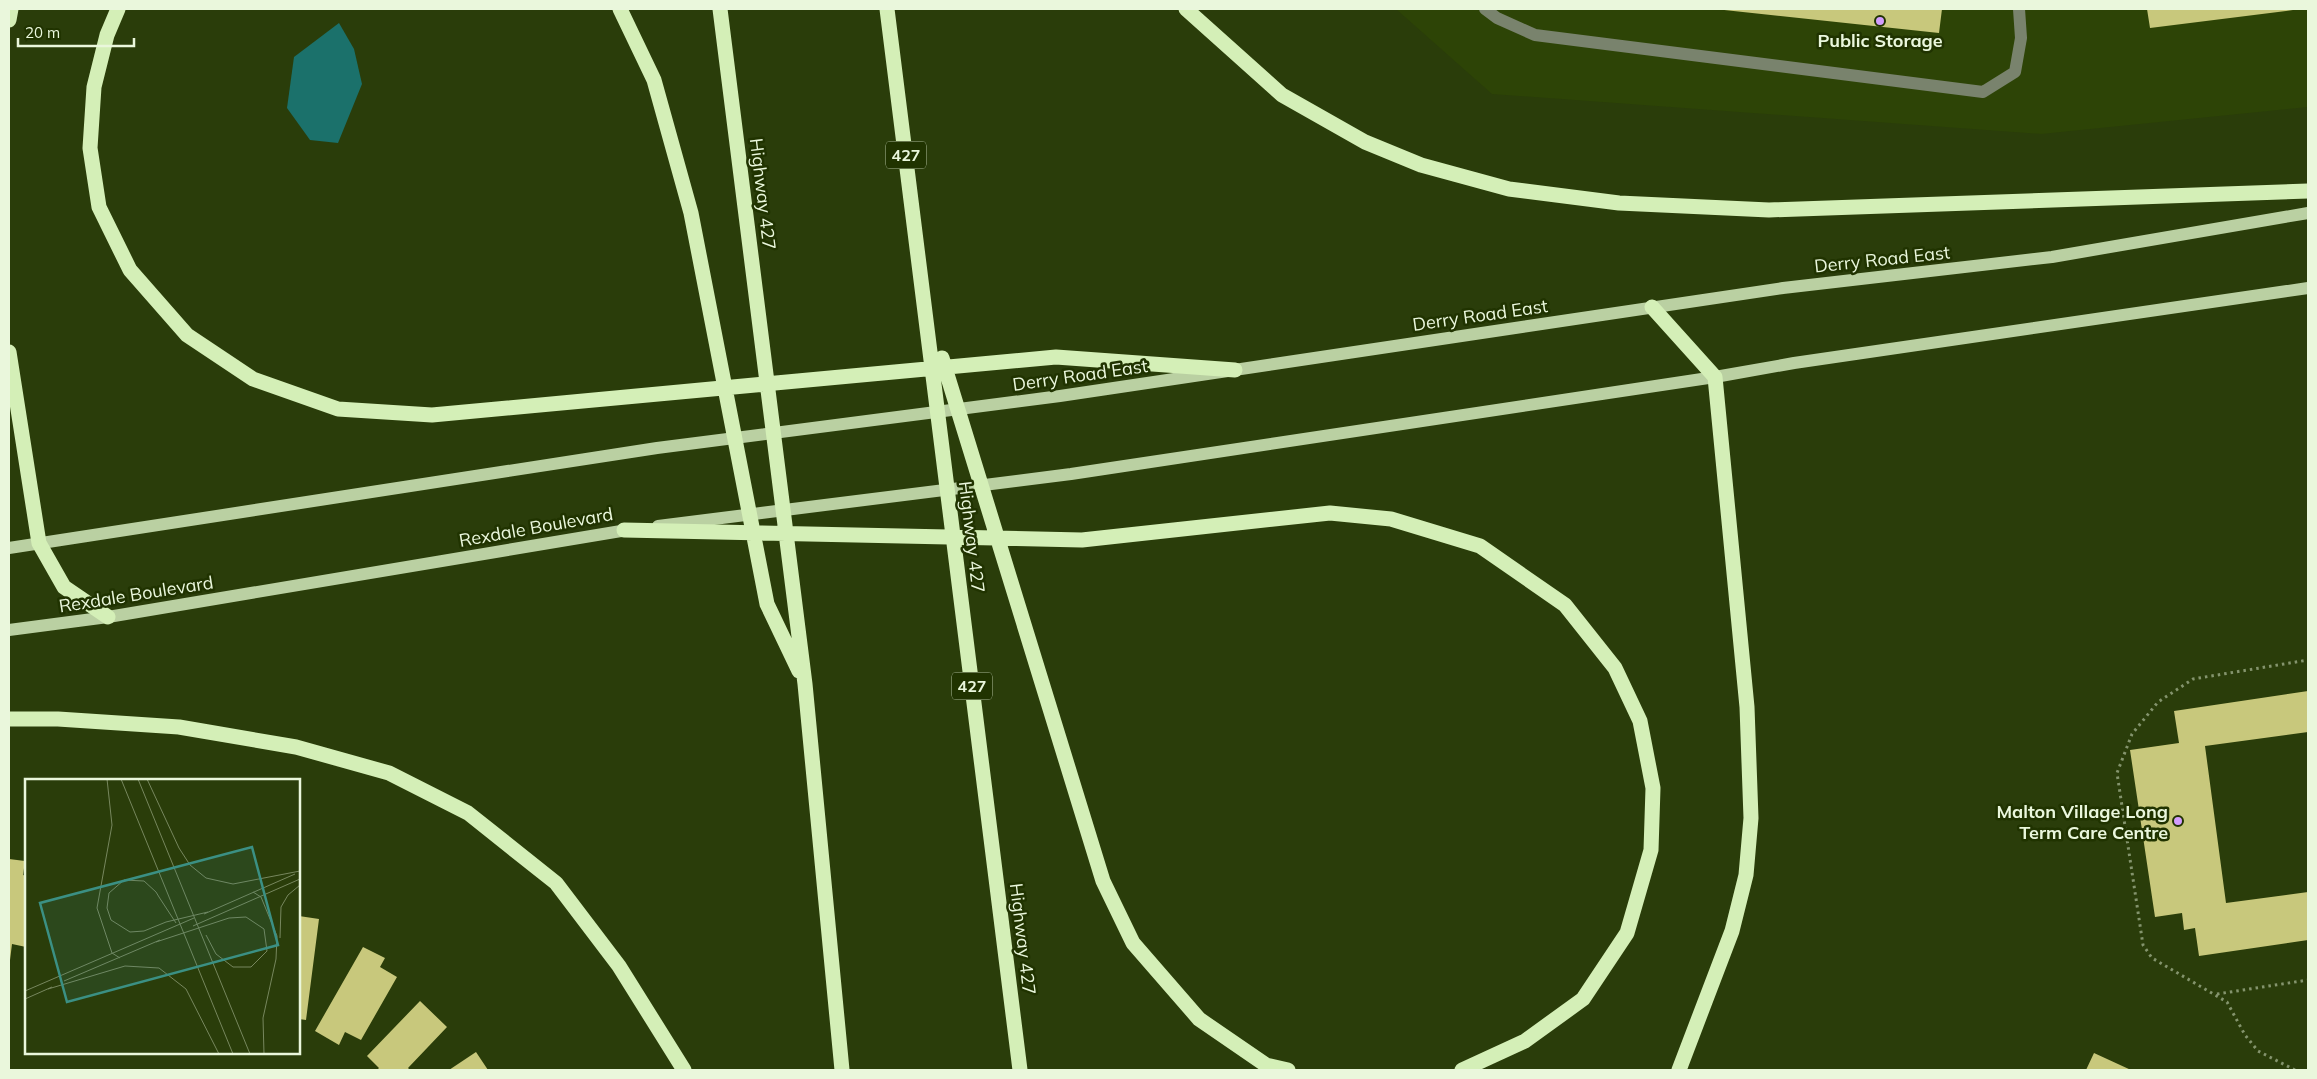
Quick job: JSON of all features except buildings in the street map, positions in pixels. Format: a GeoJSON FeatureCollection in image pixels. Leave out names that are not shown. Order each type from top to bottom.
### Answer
{"type":"FeatureCollection","features":[{"type":"Feature","properties":{"kind":"highway"},"geometry":{"type":"LineString","coordinates":[[9,20],[11,9]]}},
{"type":"Feature","properties":{"kind":"highway"},"geometry":{"type":"LineString","coordinates":[[118,9],[107,35],[94,88],[90,148],[99,207],[130,270],[187,335],[253,379],[338,409],[432,415],[1056,357],[1234,370]]}},
{"type":"Feature","properties":{"kind":"highway"},"geometry":{"type":"LineString","coordinates":[[620,9],[654,80],[691,213],[767,604],[805,684]]}},
{"type":"Feature","properties":{"kind":"highway","name":"Highway 427"},"geometry":{"type":"LineString","coordinates":[[720,9],[805,684],[842,1070]]}},
{"type":"Feature","properties":{"kind":"highway","name":"Highway 427"},"geometry":{"type":"LineString","coordinates":[[887,9],[1020,1070]]}},
{"type":"Feature","properties":{"kind":"highway"},"geometry":{"type":"LineString","coordinates":[[1186,9],[1282,95],[1365,142],[1422,165],[1509,189],[1618,203],[1769,210],[2308,191]]}},
{"type":"Feature","properties":{"kind":"highway"},"geometry":{"type":"LineString","coordinates":[[924,302],[1103,881],[1133,944],[1199,1019],[1266,1065],[1288,1070]]}},
{"type":"Feature","properties":{"kind":"highway"},"geometry":{"type":"LineString","coordinates":[[1652,308],[1714,377],[1748,707],[1751,818],[1746,875],[1732,931],[1679,1070]]}},
{"type":"Feature","properties":{"kind":"highway"},"geometry":{"type":"LineString","coordinates":[[9,352],[38,543],[64,587],[108,618]]}},
{"type":"Feature","properties":{"kind":"highway"},"geometry":{"type":"LineString","coordinates":[[624,530],[1082,540],[1330,513],[1390,519],[1480,546],[1565,605],[1615,668],[1640,721],[1653,788],[1651,850],[1627,933],[1583,999],[1525,1041],[1462,1070]]}},
{"type":"Feature","properties":{"kind":"highway"},"geometry":{"type":"LineString","coordinates":[[9,719],[58,719],[178,727],[296,747],[389,773],[468,813],[556,883],[618,966],[684,1070]]}},
{"type":"Feature","properties":{"kind":"main road","name":"Derry Road East"},"geometry":{"type":"LineString","coordinates":[[38,543],[657,448],[1060,396],[1783,288],[2052,258],[2308,214]]}},
{"type":"Feature","properties":{"kind":"main road"},"geometry":{"type":"LineString","coordinates":[[1714,377],[1794,363],[2308,288]]}},
{"type":"Feature","properties":{"kind":"main road","name":"Rexdale Boulevard"},"geometry":{"type":"LineString","coordinates":[[9,630],[108,618],[624,530],[1070,474],[1714,377]]}},
{"type":"Feature","properties":{"kind":"main road"},"geometry":{"type":"LineString","coordinates":[[9,548],[38,543]]}},
{"type":"Feature","properties":{"kind":"lane"},"geometry":{"type":"LineString","coordinates":[[1485,9],[1497,18],[1535,35],[1983,92],[2015,72],[2021,38],[2018,9]]}},
{"type":"Feature","properties":{"kind":"path"},"geometry":{"type":"LineString","coordinates":[[2295,1070],[2258,1051],[2245,1035],[2227,1002],[2217,994],[2152,958],[2143,945],[2117,773],[2132,734],[2137,727],[2158,702],[2193,679],[2308,660]]}},
{"type":"Feature","properties":{"kind":"path"},"geometry":{"type":"LineString","coordinates":[[2217,994],[2308,980]]}},
{"type":"Feature","properties":{"kind":"shaded area"},"geometry":{"type":"Polygon","coordinates":[[[1396,9],[2308,9],[2308,107],[2041,134],[1492,94],[1396,9]]]}},
{"type":"Feature","properties":{"kind":"water"},"geometry":{"type":"Polygon","coordinates":[[[339,23],[354,49],[362,84],[338,143],[310,140],[287,108],[294,57],[339,23]]]}},
{"type":"Feature","properties":{"kind":"place","name":"Public Storage"},"geometry":{"type":"Point","coordinates":[1880,21]}},
{"type":"Feature","properties":{"kind":"place","name":"Malton Village Long Term Care Centre"},"geometry":{"type":"Point","coordinates":[2178,821]}}]}
